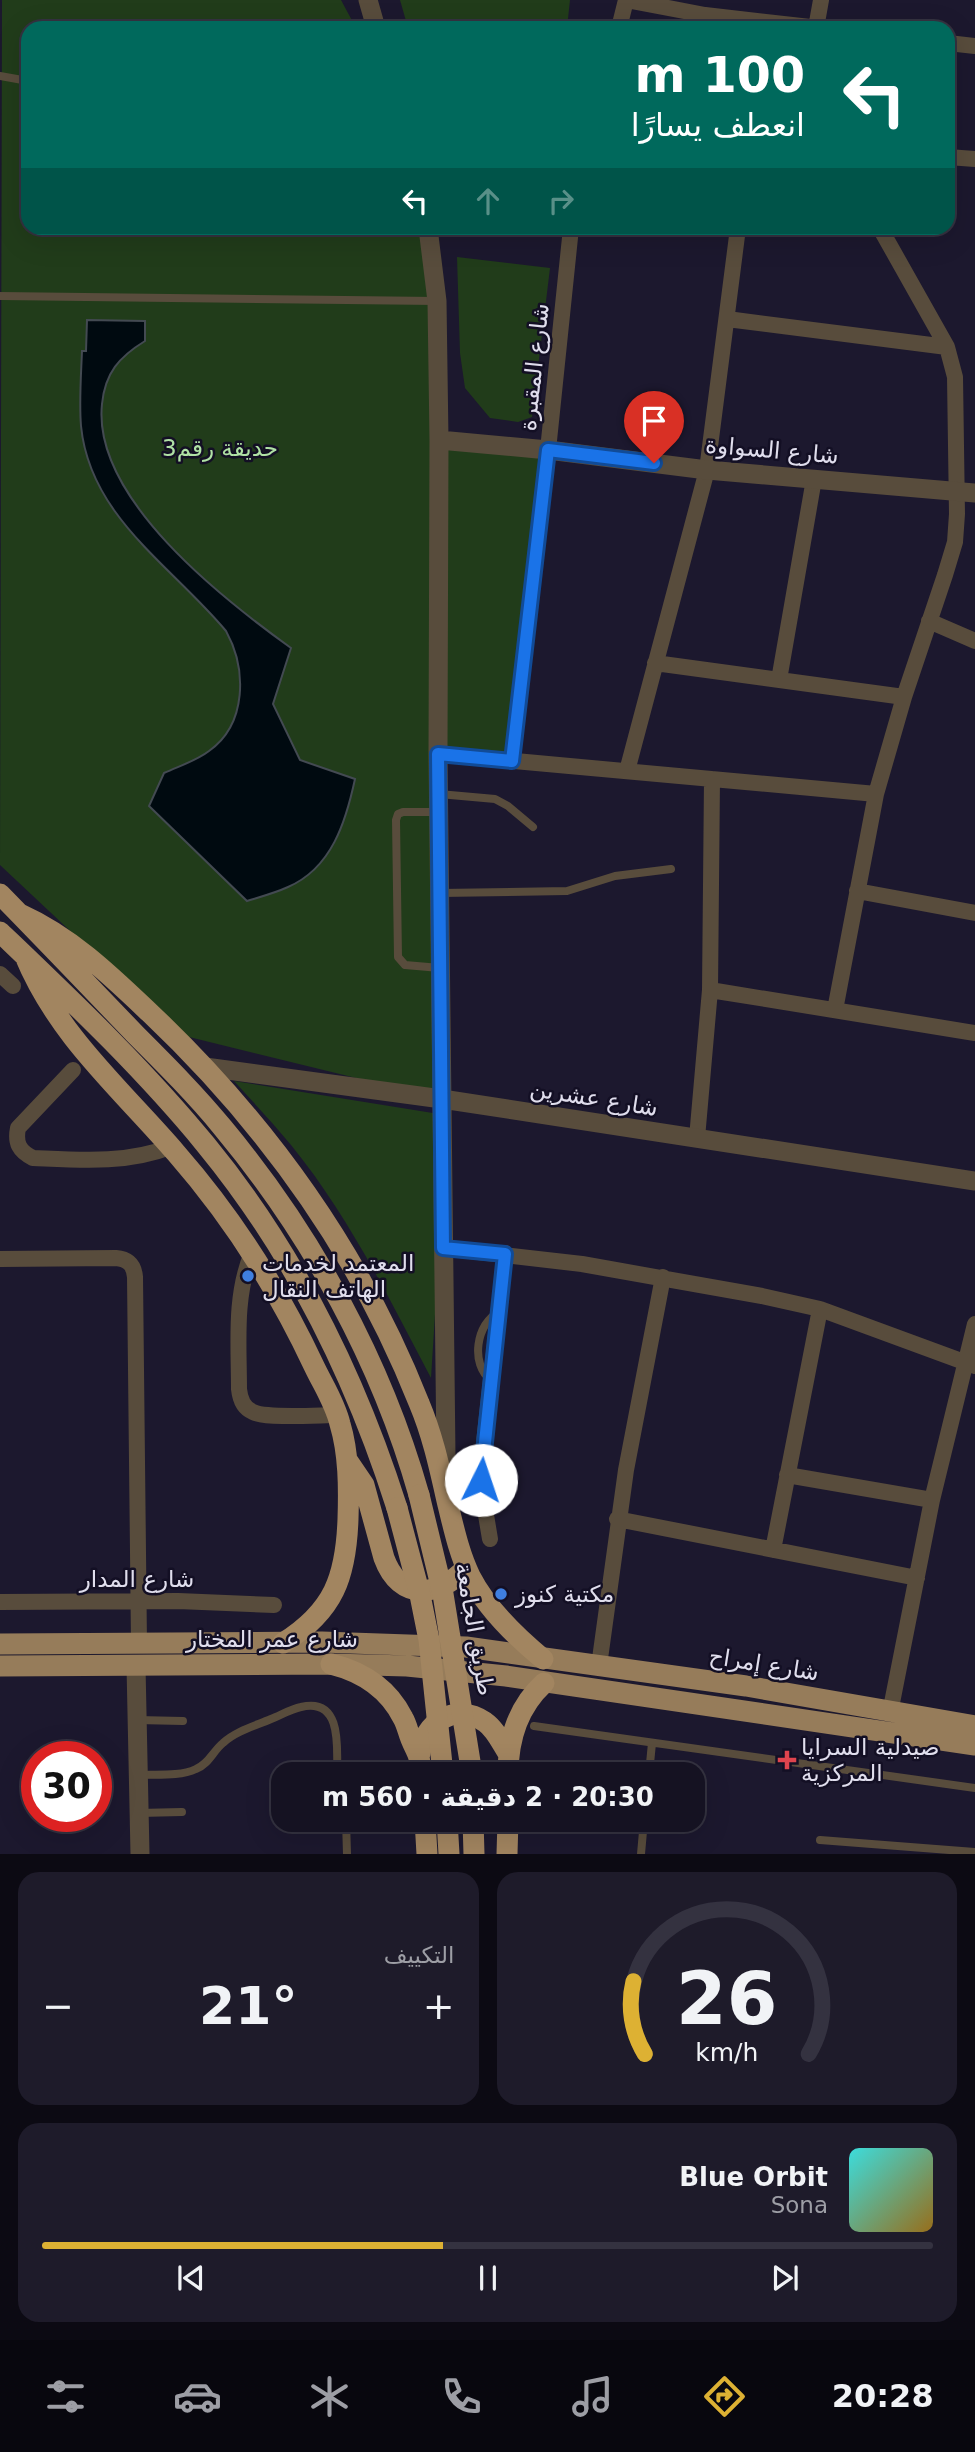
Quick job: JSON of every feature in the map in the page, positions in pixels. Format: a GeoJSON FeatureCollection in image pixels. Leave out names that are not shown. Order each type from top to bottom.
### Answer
{"type":"FeatureCollection","features":[{"type":"Feature","properties":{"kind":"highway","name":"طريق الجامعة"},"geometry":{"type":"LineString","coordinates":[[0,894],[193,1093],[229,1135],[275,1196],[339,1301],[371,1363],[398,1428],[419,1495],[443,1594],[470,1762]]}},
{"type":"Feature","properties":{"kind":"highway"},"geometry":{"type":"LineString","coordinates":[[20,914],[52,930],[112,976],[205,1067],[315,1204],[357,1272],[408,1374],[433,1439],[458,1544],[467,1568],[490,1606],[515,1634],[543,1658]]}},
{"type":"Feature","properties":{"kind":"highway"},"geometry":{"type":"LineString","coordinates":[[0,932],[169,1102],[207,1146],[274,1239],[304,1288],[337,1352],[374,1440],[397,1507],[429,1640],[442,1762]]}},
{"type":"Feature","properties":{"kind":"highway"},"geometry":{"type":"LineString","coordinates":[[25,956],[62,1025],[170,1147],[252,1254],[287,1312],[338,1415],[347,1460],[347,1531],[342,1572],[337,1585],[316,1617],[283,1643]]}},
{"type":"Feature","properties":{"kind":"highway"},"geometry":{"type":"LineString","coordinates":[[347,1460],[364,1485],[387,1566],[398,1580],[413,1588],[430,1591],[448,1585],[467,1568]]}},
{"type":"Feature","properties":{"kind":"highway"},"geometry":{"type":"LineString","coordinates":[[331,1664],[350,1669],[383,1689],[396,1704],[420,1762]]}},
{"type":"Feature","properties":{"kind":"highway"},"geometry":{"type":"LineString","coordinates":[[508,1762],[508,1753],[524,1704],[544,1683]]}},
{"type":"Feature","properties":{"kind":"highway"},"geometry":{"type":"LineString","coordinates":[[421,1762],[424,1735],[430,1727],[438,1721],[458,1715],[468,1715],[487,1724],[508,1753]]}},
{"type":"Feature","properties":{"kind":"highway"},"geometry":{"type":"LineString","coordinates":[[426,1832],[427,1853]]}},
{"type":"Feature","properties":{"kind":"highway"},"geometry":{"type":"LineString","coordinates":[[448,1832],[449,1853]]}},
{"type":"Feature","properties":{"kind":"highway"},"geometry":{"type":"LineString","coordinates":[[473,1832],[474,1853]]}},
{"type":"Feature","properties":{"kind":"highway"},"geometry":{"type":"LineString","coordinates":[[507,1853],[508,1832]]}},
{"type":"Feature","properties":{"kind":"main road","name":"شارع عمر المختار"},"geometry":{"type":"LineString","coordinates":[[0,1644],[439,1645],[543,1658]]}},
{"type":"Feature","properties":{"kind":"main road","name":"شارع إمراح"},"geometry":{"type":"LineString","coordinates":[[543,1658],[746,1686],[975,1726]]}},
{"type":"Feature","properties":{"kind":"main road","name":"شارع عمر المختار"},"geometry":{"type":"LineString","coordinates":[[0,1666],[331,1664],[437,1668],[544,1683]]}},
{"type":"Feature","properties":{"kind":"main road"},"geometry":{"type":"LineString","coordinates":[[544,1683],[975,1745]]}},
{"type":"Feature","properties":{"kind":"street"},"geometry":{"type":"LineString","coordinates":[[368,0],[374,21]]}},
{"type":"Feature","properties":{"kind":"street"},"geometry":{"type":"LineString","coordinates":[[621,21],[626,0],[705,15],[757,21]]}},
{"type":"Feature","properties":{"kind":"street"},"geometry":{"type":"LineString","coordinates":[[819,21],[821,0]]}},
{"type":"Feature","properties":{"kind":"street"},"geometry":{"type":"LineString","coordinates":[[955,44],[975,46]]}},
{"type":"Feature","properties":{"kind":"street"},"geometry":{"type":"LineString","coordinates":[[955,158],[975,159]]}},
{"type":"Feature","properties":{"kind":"street"},"geometry":{"type":"LineString","coordinates":[[429,235],[437,301],[439,440],[438,754],[446,1457],[441,1475]]}},
{"type":"Feature","properties":{"kind":"street","name":"شارع المقبرة"},"geometry":{"type":"LineString","coordinates":[[512,761],[570,235]]}},
{"type":"Feature","properties":{"kind":"street"},"geometry":{"type":"LineString","coordinates":[[627,771],[706,470],[737,235]]}},
{"type":"Feature","properties":{"kind":"street"},"geometry":{"type":"LineString","coordinates":[[835,1010],[876,794],[904,697],[955,542],[966,492],[955,377],[947,347],[884,235]]}},
{"type":"Feature","properties":{"kind":"street"},"geometry":{"type":"LineString","coordinates":[[727,319],[947,347]]}},
{"type":"Feature","properties":{"kind":"street","name":"شارع السواوة"},"geometry":{"type":"LineString","coordinates":[[439,440],[548,450],[706,470],[966,492]]}},
{"type":"Feature","properties":{"kind":"street"},"geometry":{"type":"LineString","coordinates":[[779,680],[814,479]]}},
{"type":"Feature","properties":{"kind":"street"},"geometry":{"type":"LineString","coordinates":[[929,621],[975,641]]}},
{"type":"Feature","properties":{"kind":"street"},"geometry":{"type":"LineString","coordinates":[[656,663],[904,697]]}},
{"type":"Feature","properties":{"kind":"street"},"geometry":{"type":"LineString","coordinates":[[438,754],[876,794]]}},
{"type":"Feature","properties":{"kind":"street"},"geometry":{"type":"LineString","coordinates":[[697,1138],[710,990],[712,779]]}},
{"type":"Feature","properties":{"kind":"street"},"geometry":{"type":"LineString","coordinates":[[856,891],[975,913]]}},
{"type":"Feature","properties":{"kind":"street"},"geometry":{"type":"LineString","coordinates":[[0,974],[13,986]]}},
{"type":"Feature","properties":{"kind":"street"},"geometry":{"type":"LineString","coordinates":[[710,990],[975,1033]]}},
{"type":"Feature","properties":{"kind":"street","name":"شارع عشرين"},"geometry":{"type":"LineString","coordinates":[[205,1067],[442,1099],[975,1181]]}},
{"type":"Feature","properties":{"kind":"street"},"geometry":{"type":"LineString","coordinates":[[73,1070],[18,1128],[18,1146],[24,1154],[33,1158],[120,1159],[170,1147]]}},
{"type":"Feature","properties":{"kind":"street"},"geometry":{"type":"LineString","coordinates":[[443,1248],[505,1254],[663,1277],[762,1296],[820,1310],[970,1364]]}},
{"type":"Feature","properties":{"kind":"street"},"geometry":{"type":"LineString","coordinates":[[252,1254],[240,1297],[239,1389],[242,1401],[250,1411],[264,1415],[338,1415]]}},
{"type":"Feature","properties":{"kind":"street"},"geometry":{"type":"LineString","coordinates":[[490,1539],[481,1470],[505,1254]]}},
{"type":"Feature","properties":{"kind":"street"},"geometry":{"type":"LineString","coordinates":[[0,1259],[116,1258],[126,1261],[133,1268],[139,1644]]}},
{"type":"Feature","properties":{"kind":"street"},"geometry":{"type":"LineString","coordinates":[[599,1666],[617,1519],[663,1277]]}},
{"type":"Feature","properties":{"kind":"street"},"geometry":{"type":"LineString","coordinates":[[773,1550],[820,1310]]}},
{"type":"Feature","properties":{"kind":"street"},"geometry":{"type":"LineString","coordinates":[[890,1713],[932,1500],[970,1364],[975,1324]]}},
{"type":"Feature","properties":{"kind":"street"},"geometry":{"type":"LineString","coordinates":[[788,1475],[932,1500]]}},
{"type":"Feature","properties":{"kind":"street"},"geometry":{"type":"LineString","coordinates":[[617,1519],[917,1578]]}},
{"type":"Feature","properties":{"kind":"street","name":"شارع المدار"},"geometry":{"type":"LineString","coordinates":[[0,1602],[139,1601],[274,1605]]}},
{"type":"Feature","properties":{"kind":"street"},"geometry":{"type":"LineString","coordinates":[[136,1666],[139,1853]]}},
{"type":"Feature","properties":{"kind":"lane"},"geometry":{"type":"LineString","coordinates":[[0,76],[21,80]]}},
{"type":"Feature","properties":{"kind":"lane"},"geometry":{"type":"LineString","coordinates":[[0,296],[437,301]]}},
{"type":"Feature","properties":{"kind":"lane"},"geometry":{"type":"LineString","coordinates":[[440,968],[405,964],[398,957],[396,820],[400,812],[439,803],[495,799],[533,827]]}},
{"type":"Feature","properties":{"kind":"lane"},"geometry":{"type":"LineString","coordinates":[[440,893],[567,891],[615,876],[671,869]]}},
{"type":"Feature","properties":{"kind":"lane"},"geometry":{"type":"LineString","coordinates":[[136,1775],[180,1774],[197,1769],[218,1747],[236,1734],[304,1706],[319,1708],[335,1723],[337,1762]]}},
{"type":"Feature","properties":{"kind":"lane"},"geometry":{"type":"LineString","coordinates":[[137,1720],[183,1721]]}},
{"type":"Feature","properties":{"kind":"lane"},"geometry":{"type":"LineString","coordinates":[[534,1726],[975,1788]]}},
{"type":"Feature","properties":{"kind":"lane"},"geometry":{"type":"LineString","coordinates":[[650,1762],[652,1743]]}},
{"type":"Feature","properties":{"kind":"lane"},"geometry":{"type":"LineString","coordinates":[[139,1812],[182,1812]]}},
{"type":"Feature","properties":{"kind":"lane"},"geometry":{"type":"LineString","coordinates":[[346,1832],[347,1853]]}},
{"type":"Feature","properties":{"kind":"lane"},"geometry":{"type":"LineString","coordinates":[[641,1853],[643,1832]]}},
{"type":"Feature","properties":{"kind":"lane"},"geometry":{"type":"LineString","coordinates":[[820,1840],[975,1852]]}},
{"type":"Feature","properties":{"kind":"green space","name":"حديقة رقم3"},"geometry":{"type":"Polygon","coordinates":[[[2,0],[341,0],[352,21],[21,21],[21,235],[428,235],[440,440],[548,450],[512,761],[439,754],[442,1099],[181,1035],[0,865],[2,0]]]}},
{"type":"Feature","properties":{"kind":"green space"},"geometry":{"type":"Polygon","coordinates":[[[400,0],[570,0],[568,21],[406,21],[400,0]]]}},
{"type":"Feature","properties":{"kind":"green space"},"geometry":{"type":"Polygon","coordinates":[[[457,257],[550,268],[532,417],[518,422],[490,418],[465,388],[460,353],[457,257]]]}},
{"type":"Feature","properties":{"kind":"green space"},"geometry":{"type":"Polygon","coordinates":[[[234,1081],[439,1114],[436,1299],[431,1378],[367,1258],[331,1200],[291,1145],[234,1081]]]}},
{"type":"Feature","properties":{"kind":"shaded area"},"geometry":{"type":"Polygon","coordinates":[[[87,320],[145,321],[145,341],[115,367],[106,383],[102,404],[104,439],[118,475],[139,510],[167,543],[231,602],[291,648],[273,704],[300,760],[355,779],[335,842],[316,868],[288,887],[247,901],[149,806],[164,773],[209,751],[222,740],[231,726],[240,695],[238,662],[226,631],[137,538],[100,487],[88,458],[81,426],[82,351],[86,351],[87,320]]]}},
{"type":"Feature","properties":{"kind":"place","name":"المعتمد لخدمات الهاتف النقال"},"geometry":{"type":"Point","coordinates":[248,1276]}},
{"type":"Feature","properties":{"kind":"place","name":"مكتية كنوز"},"geometry":{"type":"Point","coordinates":[501,1594]}},
{"type":"Feature","properties":{"kind":"place","name":"صيدلية السرايا المركزية"},"geometry":{"type":"Point","coordinates":[787,1760]}},
{"type":"Feature","properties":{"kind":"route"},"geometry":{"type":"LineString","coordinates":[[481,1480],[505,1254],[443,1248],[438,754],[512,761],[548,450],[654,463]]}}]}
